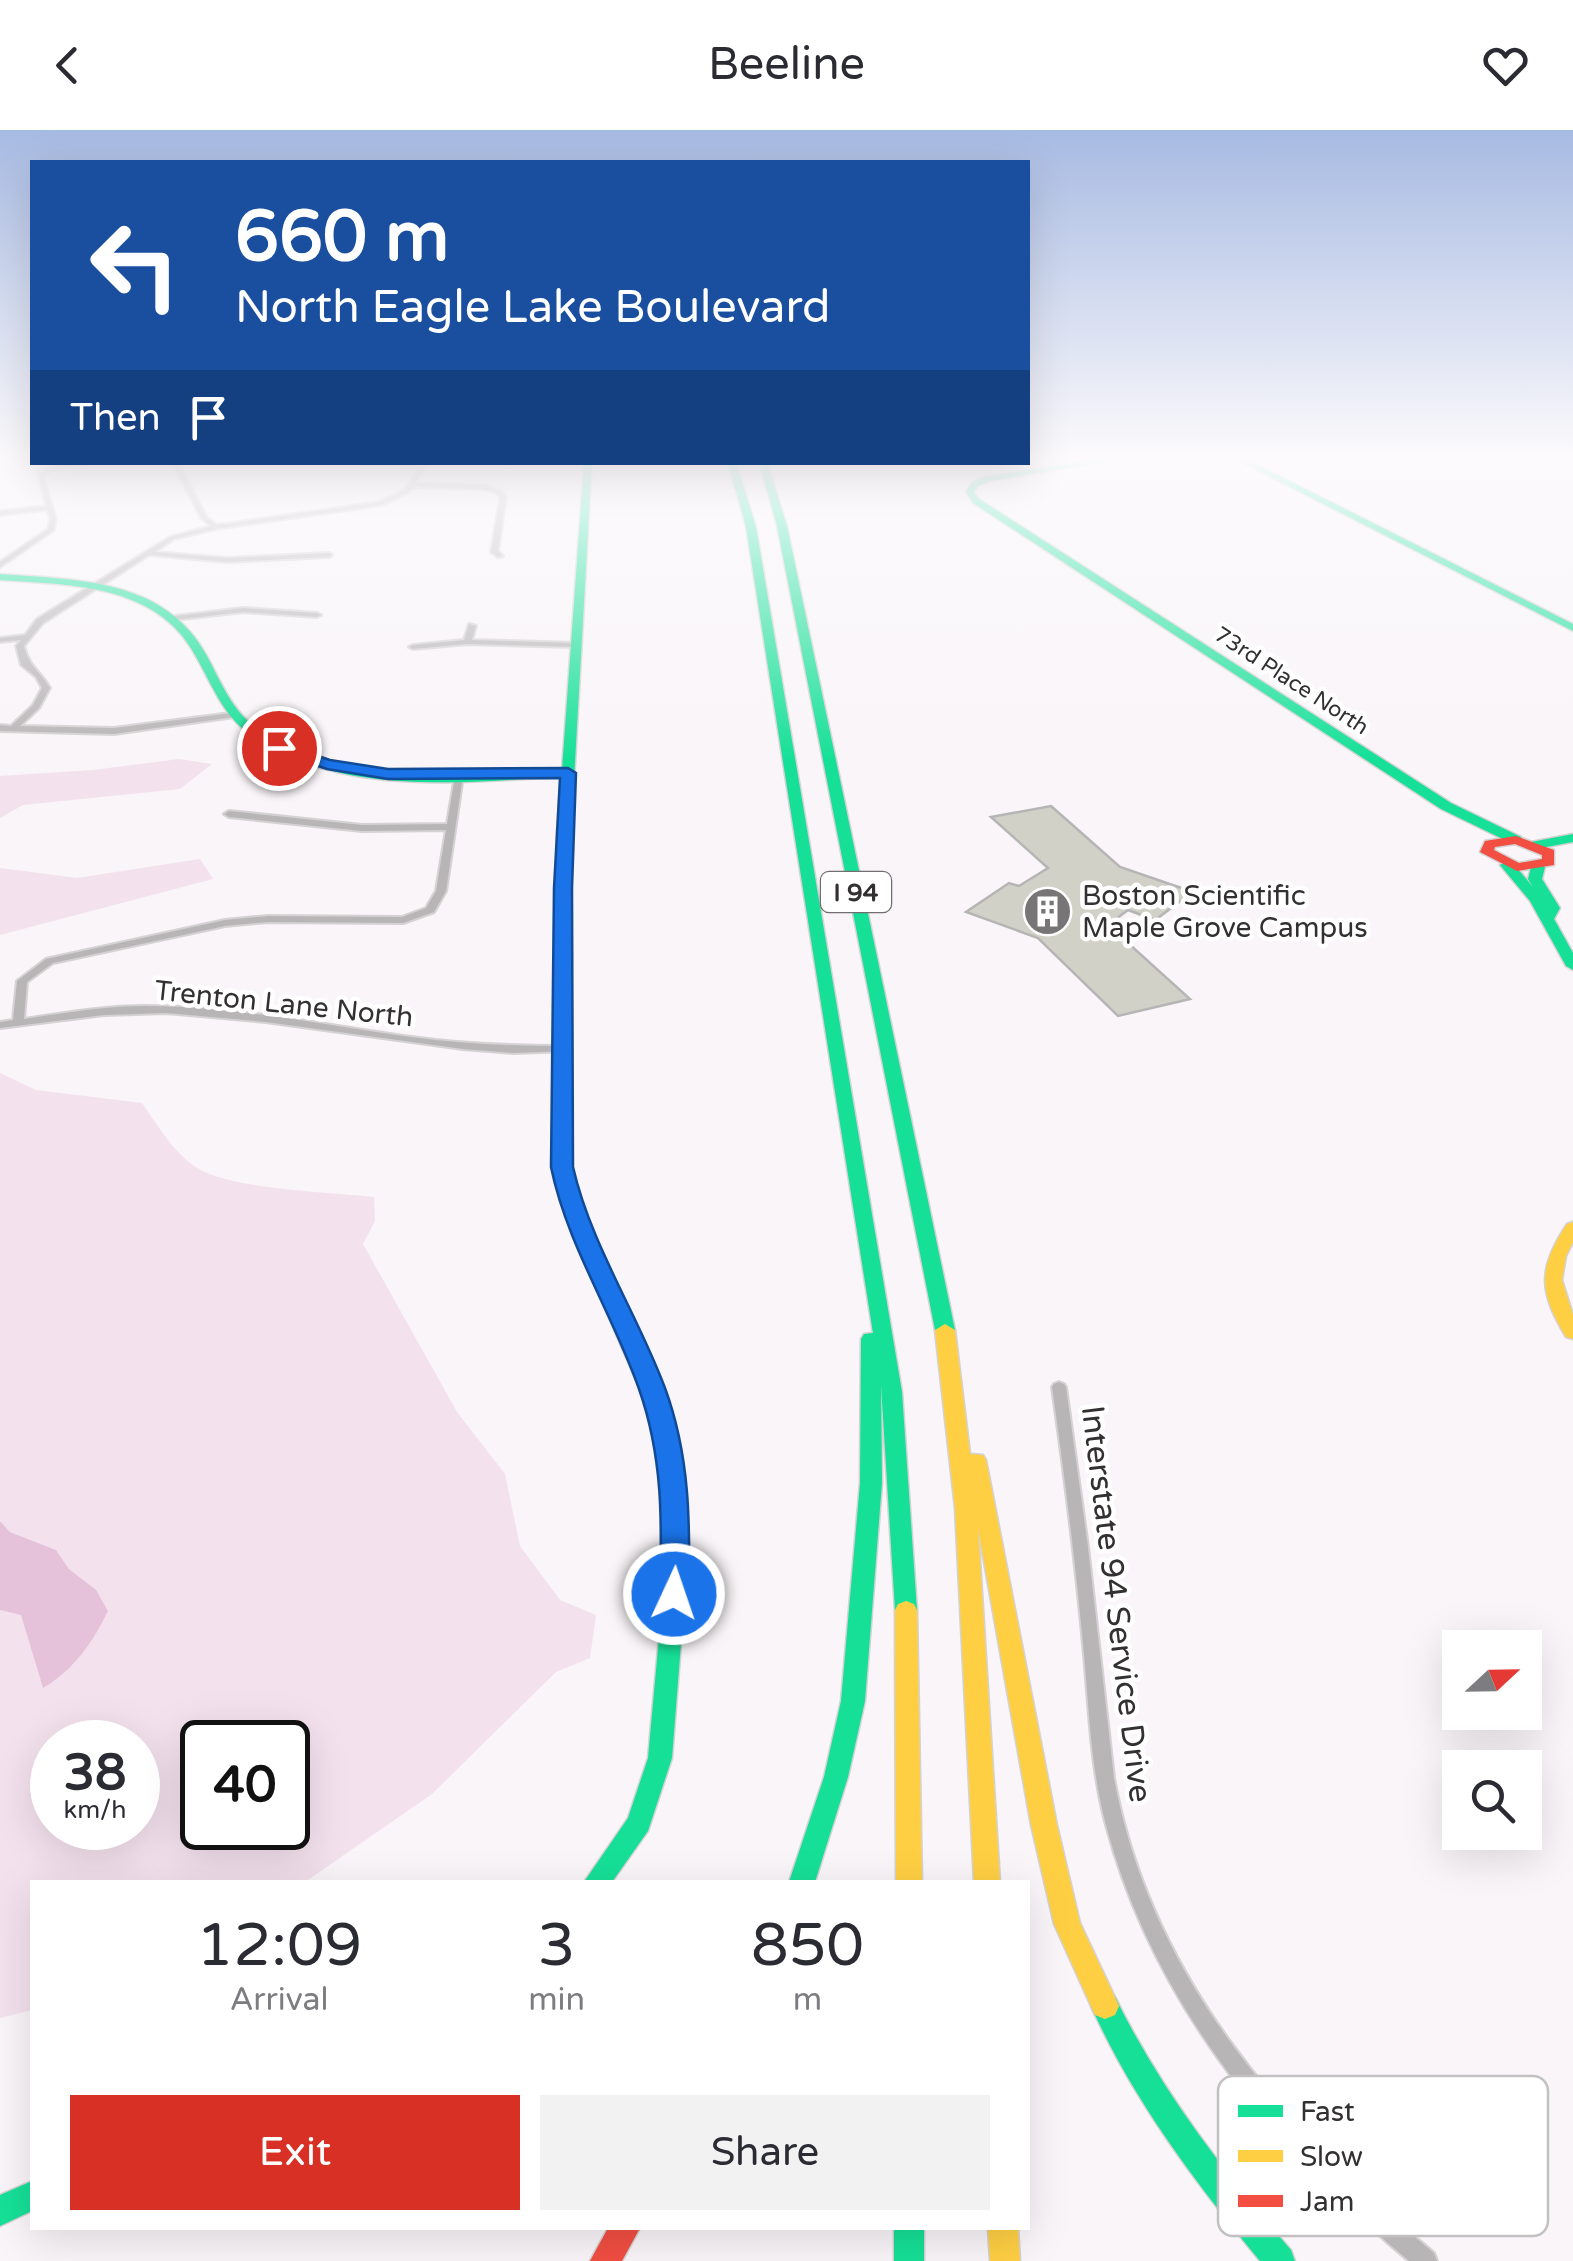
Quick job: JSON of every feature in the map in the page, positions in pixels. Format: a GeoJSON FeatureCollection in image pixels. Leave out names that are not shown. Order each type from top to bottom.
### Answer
{"type":"FeatureCollection","features":[{"type":"Feature","properties":{"kind":"main road"},"geometry":{"type":"LineString","coordinates":[[582,559],[568,773],[562,1049],[565,1186],[652,1388],[668,1441],[676,1494],[677,1558],[664,1735],[657,1775],[644,1813],[625,1848],[599,1880]]}},
{"type":"Feature","properties":{"kind":"main road","name":"I 94"},"geometry":{"type":"LineString","coordinates":[[756,559],[892,1392],[908,1640],[909,1880]]}},
{"type":"Feature","properties":{"kind":"main road","name":"I 94"},"geometry":{"type":"LineString","coordinates":[[789,559],[945,1322],[966,1508],[986,1880]]}},
{"type":"Feature","properties":{"kind":"main road","name":"73rd Place North"},"geometry":{"type":"LineString","coordinates":[[1066,559],[1446,806],[1516,840]]}},
{"type":"Feature","properties":{"kind":"main road"},"geometry":{"type":"LineString","coordinates":[[1435,559],[1573,628]]}},
{"type":"Feature","properties":{"kind":"main road"},"geometry":{"type":"LineString","coordinates":[[0,578],[93,587],[139,598],[175,618],[188,634],[214,694],[231,715],[279,748],[327,764],[388,774],[568,773]]}},
{"type":"Feature","properties":{"kind":"main road","name":"73rd Place North"},"geometry":{"type":"LineString","coordinates":[[1446,806],[1450,814],[1490,844],[1487,852],[1491,857],[1507,865]]}},
{"type":"Feature","properties":{"kind":"main road"},"geometry":{"type":"LineString","coordinates":[[1490,844],[1516,840],[1536,844],[1573,838]]}},
{"type":"Feature","properties":{"kind":"main road"},"geometry":{"type":"LineString","coordinates":[[1536,844],[1544,862]]}},
{"type":"Feature","properties":{"kind":"main road"},"geometry":{"type":"LineString","coordinates":[[1507,865],[1544,862],[1573,850]]}},
{"type":"Feature","properties":{"kind":"main road"},"geometry":{"type":"LineString","coordinates":[[1544,862],[1535,879],[1554,908],[1549,916]]}},
{"type":"Feature","properties":{"kind":"main road"},"geometry":{"type":"LineString","coordinates":[[1507,865],[1520,876],[1538,907],[1549,916],[1573,966]]}},
{"type":"Feature","properties":{"kind":"main road"},"geometry":{"type":"LineString","coordinates":[[1573,1228],[1552,1266],[1552,1298],[1573,1332]]}},
{"type":"Feature","properties":{"kind":"main road"},"geometry":{"type":"LineString","coordinates":[[803,1880],[836,1778],[856,1665],[871,1483],[868,1239]]}},
{"type":"Feature","properties":{"kind":"main road"},"geometry":{"type":"LineString","coordinates":[[945,1322],[967,1410],[1044,1825],[1067,1924],[1102,2008],[1135,2066],[1218,2188]]}},
{"type":"Feature","properties":{"kind":"main road"},"geometry":{"type":"LineString","coordinates":[[0,2211],[30,2197]]}},
{"type":"Feature","properties":{"kind":"main road"},"geometry":{"type":"LineString","coordinates":[[604,2261],[623,2230]]}},
{"type":"Feature","properties":{"kind":"main road"},"geometry":{"type":"LineString","coordinates":[[908,2261],[909,2230]]}},
{"type":"Feature","properties":{"kind":"main road"},"geometry":{"type":"LineString","coordinates":[[1003,2230],[1004,2261]]}},
{"type":"Feature","properties":{"kind":"main road"},"geometry":{"type":"LineString","coordinates":[[1259,2236],[1280,2261]]}},
{"type":"Feature","properties":{"kind":"street"},"geometry":{"type":"LineString","coordinates":[[12,729],[36,706],[46,688],[20,656],[24,637],[40,621],[138,559]]}},
{"type":"Feature","properties":{"kind":"street"},"geometry":{"type":"LineString","coordinates":[[175,618],[243,610],[316,614]]}},
{"type":"Feature","properties":{"kind":"street"},"geometry":{"type":"LineString","coordinates":[[467,642],[472,626]]}},
{"type":"Feature","properties":{"kind":"street"},"geometry":{"type":"LineString","coordinates":[[0,640],[24,637]]}},
{"type":"Feature","properties":{"kind":"street"},"geometry":{"type":"LineString","coordinates":[[413,647],[467,642],[576,645]]}},
{"type":"Feature","properties":{"kind":"street"},"geometry":{"type":"LineString","coordinates":[[0,728],[126,730],[231,715]]}},
{"type":"Feature","properties":{"kind":"street"},"geometry":{"type":"LineString","coordinates":[[18,1023],[22,980],[50,961],[238,921],[392,922],[422,914],[441,891],[459,776]]}},
{"type":"Feature","properties":{"kind":"street"},"geometry":{"type":"LineString","coordinates":[[229,814],[362,828],[450,827]]}},
{"type":"Feature","properties":{"kind":"street","name":"Trenton Lane North"},"geometry":{"type":"LineString","coordinates":[[0,1025],[110,1010],[171,1010],[497,1051],[562,1049]]}},
{"type":"Feature","properties":{"kind":"street","name":"Interstate 94 Service Drive"},"geometry":{"type":"LineString","coordinates":[[1059,1387],[1114,1824],[1137,1894],[1171,1966],[1245,2076]]}},
{"type":"Feature","properties":{"kind":"street","name":"Interstate 94 Service Drive"},"geometry":{"type":"LineString","coordinates":[[1398,2236],[1426,2261]]}},
{"type":"Feature","properties":{"kind":"shaded area"},"geometry":{"type":"Polygon","coordinates":[[[179,759],[212,764],[180,789],[23,805],[0,818],[0,776],[179,759]]]}},
{"type":"Feature","properties":{"kind":"shaded area"},"geometry":{"type":"Polygon","coordinates":[[[200,859],[213,879],[0,935],[0,868],[77,878],[200,859]]]}},
{"type":"Feature","properties":{"kind":"shaded area"},"geometry":{"type":"Polygon","coordinates":[[[0,1073],[36,1090],[142,1103],[186,1159],[222,1178],[264,1187],[374,1197],[375,1221],[363,1244],[457,1412],[505,1474],[520,1546],[560,1600],[596,1615],[590,1658],[556,1672],[432,1794],[308,1880],[30,1880],[30,2010],[0,2018],[0,1610],[21,1614],[43,1688],[82,1654],[108,1611],[95,1590],[69,1569],[56,1550],[10,1532],[0,1521],[0,1073]]]}},
{"type":"Feature","properties":{"kind":"shaded area"},"geometry":{"type":"Polygon","coordinates":[[[0,1521],[10,1532],[56,1550],[69,1569],[96,1590],[108,1611],[82,1654],[43,1688],[21,1615],[0,1610],[0,1521]]]}},
{"type":"Feature","properties":{"kind":"building","name":"Boston Scientific Maple Grove Campus"},"geometry":{"type":"Polygon","coordinates":[[[1051,806],[1120,867],[1193,892],[1155,920],[1128,910],[1108,925],[1190,999],[1118,1016],[1038,938],[966,912],[1009,883],[1019,886],[1048,868],[991,817],[1051,806]]]}},
{"type":"Feature","properties":{"kind":"traffic: fast"},"geometry":{"type":"LineString","coordinates":[[582,559],[564,833],[562,1167],[582,1234]]}},
{"type":"Feature","properties":{"kind":"traffic: fast"},"geometry":{"type":"LineString","coordinates":[[756,559],[892,1392],[906,1610]]}},
{"type":"Feature","properties":{"kind":"traffic: fast"},"geometry":{"type":"LineString","coordinates":[[789,559],[945,1330]]}},
{"type":"Feature","properties":{"kind":"traffic: fast"},"geometry":{"type":"LineString","coordinates":[[1066,559],[1446,806],[1516,840]]}},
{"type":"Feature","properties":{"kind":"traffic: fast"},"geometry":{"type":"LineString","coordinates":[[1438,559],[1573,628]]}},
{"type":"Feature","properties":{"kind":"traffic: fast"},"geometry":{"type":"LineString","coordinates":[[0,577],[86,584],[141,599],[165,612],[185,630],[225,702],[241,721],[263,738],[298,755],[335,767],[412,777],[568,773]]}},
{"type":"Feature","properties":{"kind":"traffic: fast"},"geometry":{"type":"LineString","coordinates":[[1536,845],[1573,838]]}},
{"type":"Feature","properties":{"kind":"traffic: fast"},"geometry":{"type":"LineString","coordinates":[[1507,865],[1536,899],[1573,966]]}},
{"type":"Feature","properties":{"kind":"traffic: fast"},"geometry":{"type":"LineString","coordinates":[[1538,867],[1535,879],[1553,908],[1549,916]]}},
{"type":"Feature","properties":{"kind":"traffic: fast"},"geometry":{"type":"LineString","coordinates":[[803,1880],[836,1777],[853,1701],[871,1483],[871,1339]]}},
{"type":"Feature","properties":{"kind":"traffic: fast"},"geometry":{"type":"LineString","coordinates":[[598,1880],[639,1823],[660,1758],[674,1593],[674,1492]]}},
{"type":"Feature","properties":{"kind":"traffic: fast"},"geometry":{"type":"LineString","coordinates":[[1105,2006],[1141,2075],[1218,2185]]}},
{"type":"Feature","properties":{"kind":"traffic: fast"},"geometry":{"type":"LineString","coordinates":[[0,2211],[30,2197]]}},
{"type":"Feature","properties":{"kind":"traffic: fast"},"geometry":{"type":"LineString","coordinates":[[909,2230],[909,2261]]}},
{"type":"Feature","properties":{"kind":"traffic: fast"},"geometry":{"type":"LineString","coordinates":[[1260,2236],[1280,2261]]}},
{"type":"Feature","properties":{"kind":"traffic: slow"},"geometry":{"type":"LineString","coordinates":[[1573,1228],[1557,1256],[1553,1280],[1558,1304],[1573,1333]]}},
{"type":"Feature","properties":{"kind":"traffic: slow"},"geometry":{"type":"LineString","coordinates":[[945,1330],[966,1508],[987,1880]]}},
{"type":"Feature","properties":{"kind":"traffic: slow"},"geometry":{"type":"LineString","coordinates":[[976,1460],[1044,1825],[1067,1924],[1105,2006]]}},
{"type":"Feature","properties":{"kind":"traffic: slow"},"geometry":{"type":"LineString","coordinates":[[906,1610],[909,1880]]}},
{"type":"Feature","properties":{"kind":"traffic: slow"},"geometry":{"type":"LineString","coordinates":[[1003,2230],[1005,2261]]}},
{"type":"Feature","properties":{"kind":"traffic: jam"},"geometry":{"type":"LineString","coordinates":[[1516,840],[1549,853],[1549,862],[1517,867],[1487,852],[1490,844],[1516,840]]}},
{"type":"Feature","properties":{"kind":"traffic: jam"},"geometry":{"type":"LineString","coordinates":[[582,1234],[651,1392],[674,1492]]}},
{"type":"Feature","properties":{"kind":"traffic: jam"},"geometry":{"type":"LineString","coordinates":[[605,2261],[624,2230]]}},
{"type":"Feature","properties":{"kind":"place","name":"Boston Scientific Maple Grove Campus"},"geometry":{"type":"Point","coordinates":[1047,911]}},
{"type":"Feature","properties":{"kind":"route"},"geometry":{"type":"LineString","coordinates":[[279,748],[327,764],[388,774],[568,773],[563,888],[562,1167],[570,1201],[652,1388],[668,1441],[676,1494],[674,1594]]}}]}
